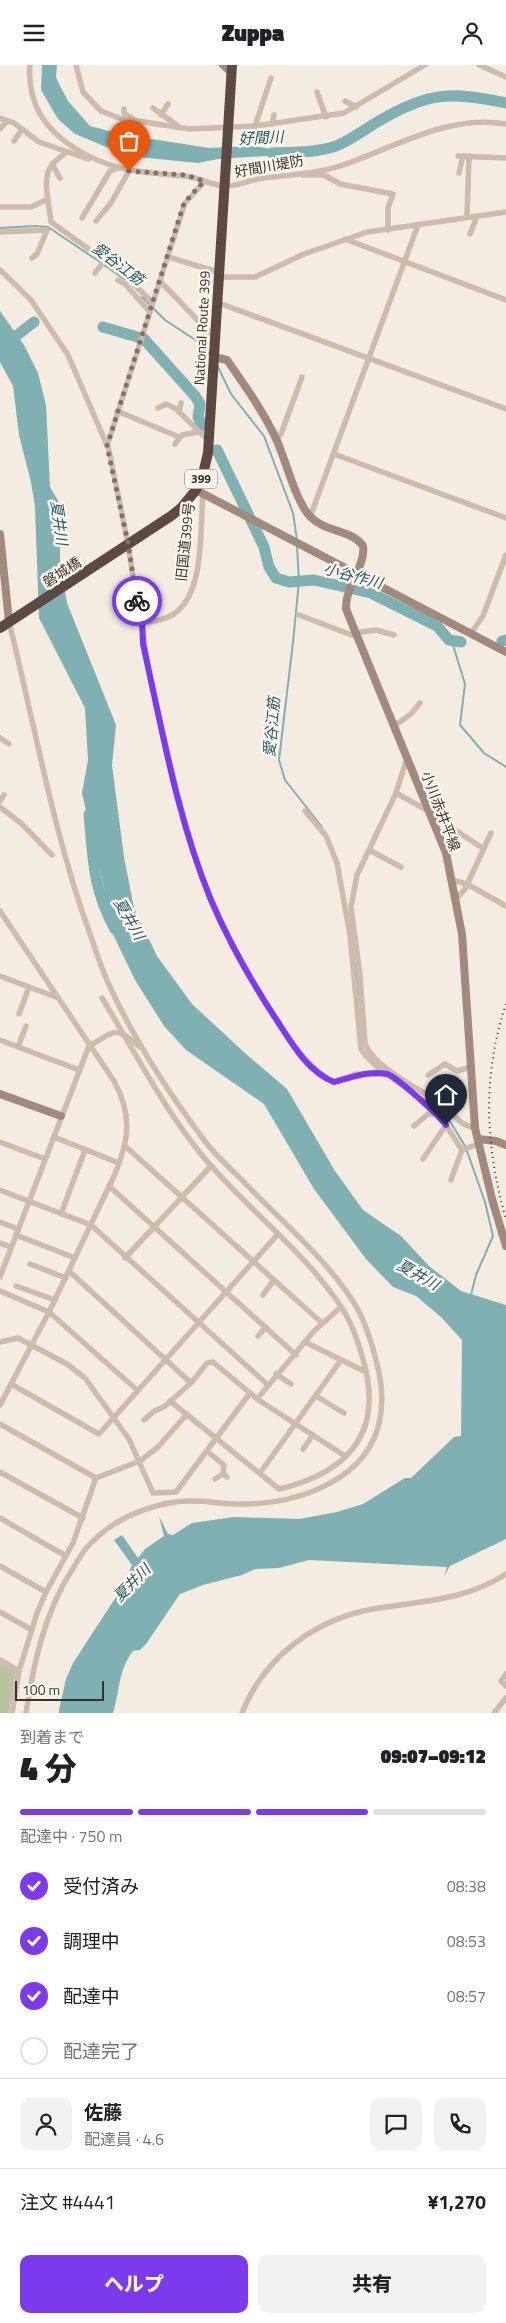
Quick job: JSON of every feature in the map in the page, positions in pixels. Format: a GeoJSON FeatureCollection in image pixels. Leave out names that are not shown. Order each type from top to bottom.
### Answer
{"type":"FeatureCollection","features":[{"type":"Feature","properties":{"kind":"highway","name":"National Route 399"},"geometry":{"type":"LineString","coordinates":[[118,551],[181,508],[199,492],[210,441],[216,301],[227,128],[228,67]]}},
{"type":"Feature","properties":{"kind":"highway","name":"磐城橋"},"geometry":{"type":"LineString","coordinates":[[4,625],[118,551]]}},
{"type":"Feature","properties":{"kind":"main road"},"geometry":{"type":"LineString","coordinates":[[214,357],[227,360],[253,397],[276,439],[310,517]]}},
{"type":"Feature","properties":{"kind":"main road"},"geometry":{"type":"LineString","coordinates":[[199,492],[506,652]]}},
{"type":"Feature","properties":{"kind":"main road","name":"小川赤井平線"},"geometry":{"type":"LineString","coordinates":[[310,517],[319,524],[353,537],[362,544],[363,554],[348,589],[346,609],[446,853],[462,934],[475,1128],[506,1245]]}},
{"type":"Feature","properties":{"kind":"main road"},"geometry":{"type":"LineString","coordinates":[[0,535],[4,625]]}},
{"type":"Feature","properties":{"kind":"main road"},"geometry":{"type":"LineString","coordinates":[[0,1094],[61,1116]]}},
{"type":"Feature","properties":{"kind":"main road"},"geometry":{"type":"LineString","coordinates":[[478,1142],[496,1141],[506,1145]]}},
{"type":"Feature","properties":{"kind":"street","name":"好間川堤防"},"geometry":{"type":"LineString","coordinates":[[30,65],[29,78],[32,97],[37,111],[45,123],[64,141],[104,164],[118,168],[129,171],[185,175],[224,186],[341,166],[438,128],[466,122],[506,124]]}},
{"type":"Feature","properties":{"kind":"street"},"geometry":{"type":"LineString","coordinates":[[76,65],[83,92],[91,102],[110,115],[134,121],[180,128],[205,129],[255,126],[344,113],[424,65]]}},
{"type":"Feature","properties":{"kind":"street"},"geometry":{"type":"LineString","coordinates":[[479,65],[506,77]]}},
{"type":"Feature","properties":{"kind":"street"},"geometry":{"type":"LineString","coordinates":[[255,126],[271,78]]}},
{"type":"Feature","properties":{"kind":"street"},"geometry":{"type":"LineString","coordinates":[[317,92],[326,117]]}},
{"type":"Feature","properties":{"kind":"street"},"geometry":{"type":"LineString","coordinates":[[346,101],[356,107]]}},
{"type":"Feature","properties":{"kind":"street"},"geometry":{"type":"LineString","coordinates":[[161,115],[168,105]]}},
{"type":"Feature","properties":{"kind":"street"},"geometry":{"type":"LineString","coordinates":[[153,108],[180,128]]}},
{"type":"Feature","properties":{"kind":"street"},"geometry":{"type":"LineString","coordinates":[[124,109],[124,113],[134,121]]}},
{"type":"Feature","properties":{"kind":"street"},"geometry":{"type":"LineString","coordinates":[[272,124],[274,115]]}},
{"type":"Feature","properties":{"kind":"street"},"geometry":{"type":"LineString","coordinates":[[0,118],[22,129],[36,140],[67,152],[95,159]]}},
{"type":"Feature","properties":{"kind":"street"},"geometry":{"type":"LineString","coordinates":[[0,129],[7,121]]}},
{"type":"Feature","properties":{"kind":"street"},"geometry":{"type":"LineString","coordinates":[[14,141],[22,129]]}},
{"type":"Feature","properties":{"kind":"street"},"geometry":{"type":"LineString","coordinates":[[67,152],[52,164],[48,173],[48,199],[52,224],[103,263],[130,280],[152,302]]}},
{"type":"Feature","properties":{"kind":"street"},"geometry":{"type":"LineString","coordinates":[[463,156],[506,158]]}},
{"type":"Feature","properties":{"kind":"street"},"geometry":{"type":"LineString","coordinates":[[459,173],[463,156]]}},
{"type":"Feature","properties":{"kind":"street"},"geometry":{"type":"LineString","coordinates":[[463,156],[467,217]]}},
{"type":"Feature","properties":{"kind":"street"},"geometry":{"type":"LineString","coordinates":[[52,164],[60,178]]}},
{"type":"Feature","properties":{"kind":"street"},"geometry":{"type":"LineString","coordinates":[[95,168],[104,164]]}},
{"type":"Feature","properties":{"kind":"street"},"geometry":{"type":"LineString","coordinates":[[82,218],[110,171],[118,168]]}},
{"type":"Feature","properties":{"kind":"street"},"geometry":{"type":"LineString","coordinates":[[96,221],[111,203],[129,171]]}},
{"type":"Feature","properties":{"kind":"street"},"geometry":{"type":"LineString","coordinates":[[301,173],[310,176],[324,175],[340,184],[393,194],[388,208],[388,230]]}},
{"type":"Feature","properties":{"kind":"street"},"geometry":{"type":"LineString","coordinates":[[107,446],[184,203],[204,181]]}},
{"type":"Feature","properties":{"kind":"street"},"geometry":{"type":"LineString","coordinates":[[0,207],[31,207],[48,199]]}},
{"type":"Feature","properties":{"kind":"street"},"geometry":{"type":"LineString","coordinates":[[168,257],[218,274],[255,277],[304,254],[367,233],[506,211]]}},
{"type":"Feature","properties":{"kind":"street"},"geometry":{"type":"LineString","coordinates":[[470,234],[476,216]]}},
{"type":"Feature","properties":{"kind":"street"},"geometry":{"type":"LineString","coordinates":[[32,258],[37,254],[46,230],[52,224]]}},
{"type":"Feature","properties":{"kind":"street"},"geometry":{"type":"LineString","coordinates":[[310,517],[406,262],[418,225]]}},
{"type":"Feature","properties":{"kind":"street"},"geometry":{"type":"LineString","coordinates":[[0,232],[46,230]]}},
{"type":"Feature","properties":{"kind":"street"},"geometry":{"type":"LineString","coordinates":[[345,239],[506,300]]}},
{"type":"Feature","properties":{"kind":"street"},"geometry":{"type":"LineString","coordinates":[[95,273],[103,263]]}},
{"type":"Feature","properties":{"kind":"street"},"geometry":{"type":"LineString","coordinates":[[0,270],[31,300],[68,355],[107,446],[128,543],[142,623],[143,644],[178,800],[211,899],[238,956],[295,1048],[314,1069],[333,1082],[356,1075],[388,1074]]}},
{"type":"Feature","properties":{"kind":"street"},"geometry":{"type":"LineString","coordinates":[[118,280],[125,284],[149,311]]}},
{"type":"Feature","properties":{"kind":"street"},"geometry":{"type":"LineString","coordinates":[[160,281],[209,332],[215,335]]}},
{"type":"Feature","properties":{"kind":"street"},"geometry":{"type":"LineString","coordinates":[[216,301],[506,409]]}},
{"type":"Feature","properties":{"kind":"street"},"geometry":{"type":"LineString","coordinates":[[276,439],[280,434],[302,377]]}},
{"type":"Feature","properties":{"kind":"street"},"geometry":{"type":"LineString","coordinates":[[179,412],[182,403]]}},
{"type":"Feature","properties":{"kind":"street"},"geometry":{"type":"LineString","coordinates":[[158,408],[168,405],[179,412],[210,441]]}},
{"type":"Feature","properties":{"kind":"street"},"geometry":{"type":"LineString","coordinates":[[117,411],[179,437],[199,432]]}},
{"type":"Feature","properties":{"kind":"street"},"geometry":{"type":"LineString","coordinates":[[175,443],[179,437]]}},
{"type":"Feature","properties":{"kind":"street"},"geometry":{"type":"LineString","coordinates":[[334,454],[506,518]]}},
{"type":"Feature","properties":{"kind":"street","name":"旧国道399号"},"geometry":{"type":"LineString","coordinates":[[142,623],[174,614],[190,596],[196,573],[199,492]]}},
{"type":"Feature","properties":{"kind":"street"},"geometry":{"type":"LineString","coordinates":[[471,633],[483,616],[506,555]]}},
{"type":"Feature","properties":{"kind":"street"},"geometry":{"type":"LineString","coordinates":[[300,615],[356,635],[376,630],[394,635]]}},
{"type":"Feature","properties":{"kind":"street"},"geometry":{"type":"LineString","coordinates":[[4,625],[71,881],[109,986],[142,1048],[176,1102],[208,1145],[327,1268],[355,1304],[369,1337],[381,1378],[383,1395],[379,1424],[374,1439],[360,1460],[337,1480],[321,1488],[273,1501],[252,1504],[204,1500],[175,1502],[153,1507],[119,1522],[88,1546],[72,1570],[52,1608],[35,1660],[26,1713]]}},
{"type":"Feature","properties":{"kind":"street"},"geometry":{"type":"LineString","coordinates":[[394,726],[411,714],[420,703]]}},
{"type":"Feature","properties":{"kind":"street"},"geometry":{"type":"LineString","coordinates":[[0,738],[9,744]]}},
{"type":"Feature","properties":{"kind":"street"},"geometry":{"type":"LineString","coordinates":[[407,758],[396,793],[356,875],[356,889],[351,907],[358,953],[366,1046],[369,1053],[391,1071],[443,1105],[458,1121],[475,1128]]}},
{"type":"Feature","properties":{"kind":"street"},"geometry":{"type":"LineString","coordinates":[[396,793],[484,849]]}},
{"type":"Feature","properties":{"kind":"street"},"geometry":{"type":"LineString","coordinates":[[0,801],[4,795]]}},
{"type":"Feature","properties":{"kind":"street"},"geometry":{"type":"LineString","coordinates":[[0,807],[22,824],[52,855]]}},
{"type":"Feature","properties":{"kind":"street"},"geometry":{"type":"LineString","coordinates":[[305,811],[326,836],[337,863],[350,935],[361,1049],[366,1057],[438,1114],[462,1150]]}},
{"type":"Feature","properties":{"kind":"street"},"geometry":{"type":"LineString","coordinates":[[456,899],[465,889],[491,833]]}},
{"type":"Feature","properties":{"kind":"street"},"geometry":{"type":"LineString","coordinates":[[369,850],[401,867]]}},
{"type":"Feature","properties":{"kind":"street"},"geometry":{"type":"LineString","coordinates":[[452,880],[467,884],[506,906]]}},
{"type":"Feature","properties":{"kind":"street"},"geometry":{"type":"LineString","coordinates":[[0,911],[122,1097],[127,1126],[126,1146],[109,1186],[66,1278],[0,1405]]}},
{"type":"Feature","properties":{"kind":"street"},"geometry":{"type":"LineString","coordinates":[[0,976],[56,997]]}},
{"type":"Feature","properties":{"kind":"street"},"geometry":{"type":"LineString","coordinates":[[19,1014],[29,987]]}},
{"type":"Feature","properties":{"kind":"street"},"geometry":{"type":"LineString","coordinates":[[102,998],[177,1124],[211,1166],[278,1234],[341,1307],[356,1340],[370,1393],[368,1419],[362,1433],[345,1456],[323,1474],[279,1489],[170,1401]]}},
{"type":"Feature","properties":{"kind":"street"},"geometry":{"type":"LineString","coordinates":[[18,1047],[26,1026]]}},
{"type":"Feature","properties":{"kind":"street"},"geometry":{"type":"LineString","coordinates":[[0,1277],[89,1046],[113,1032],[122,1032],[142,1048]]}},
{"type":"Feature","properties":{"kind":"street"},"geometry":{"type":"LineString","coordinates":[[0,1040],[79,1070]]}},
{"type":"Feature","properties":{"kind":"street"},"geometry":{"type":"LineString","coordinates":[[428,1075],[445,1064],[458,1071],[470,1067]]}},
{"type":"Feature","properties":{"kind":"street"},"geometry":{"type":"LineString","coordinates":[[414,1126],[428,1114],[438,1114]]}},
{"type":"Feature","properties":{"kind":"street"},"geometry":{"type":"LineString","coordinates":[[423,1159],[446,1125]]}},
{"type":"Feature","properties":{"kind":"street"},"geometry":{"type":"LineString","coordinates":[[54,1137],[119,1163]]}},
{"type":"Feature","properties":{"kind":"street"},"geometry":{"type":"LineString","coordinates":[[0,1142],[45,1159]]}},
{"type":"Feature","properties":{"kind":"street"},"geometry":{"type":"LineString","coordinates":[[451,1180],[462,1150],[478,1142]]}},
{"type":"Feature","properties":{"kind":"street"},"geometry":{"type":"LineString","coordinates":[[126,1146],[322,1323]]}},
{"type":"Feature","properties":{"kind":"street"},"geometry":{"type":"LineString","coordinates":[[61,1214],[85,1150]]}},
{"type":"Feature","properties":{"kind":"street"},"geometry":{"type":"LineString","coordinates":[[125,1258],[211,1166]]}},
{"type":"Feature","properties":{"kind":"street"},"geometry":{"type":"LineString","coordinates":[[109,1186],[296,1355]]}},
{"type":"Feature","properties":{"kind":"street"},"geometry":{"type":"LineString","coordinates":[[0,1191],[90,1225],[268,1385]]}},
{"type":"Feature","properties":{"kind":"street"},"geometry":{"type":"LineString","coordinates":[[0,1222],[18,1229]]}},
{"type":"Feature","properties":{"kind":"street"},"geometry":{"type":"LineString","coordinates":[[11,1384],[99,1434],[278,1234]]}},
{"type":"Feature","properties":{"kind":"street"},"geometry":{"type":"LineString","coordinates":[[16,1235],[75,1258]]}},
{"type":"Feature","properties":{"kind":"street"},"geometry":{"type":"LineString","coordinates":[[0,1243],[11,1247]]}},
{"type":"Feature","properties":{"kind":"street"},"geometry":{"type":"LineString","coordinates":[[30,1264],[66,1278]]}},
{"type":"Feature","properties":{"kind":"street"},"geometry":{"type":"LineString","coordinates":[[69,1271],[191,1383]]}},
{"type":"Feature","properties":{"kind":"street"},"geometry":{"type":"LineString","coordinates":[[263,1295],[274,1280]]}},
{"type":"Feature","properties":{"kind":"street"},"geometry":{"type":"LineString","coordinates":[[16,1286],[55,1300]]}},
{"type":"Feature","properties":{"kind":"street"},"geometry":{"type":"LineString","coordinates":[[0,1291],[49,1312],[137,1391]]}},
{"type":"Feature","properties":{"kind":"street"},"geometry":{"type":"LineString","coordinates":[[257,1399],[276,1373],[296,1355],[304,1342],[341,1307]]}},
{"type":"Feature","properties":{"kind":"street"},"geometry":{"type":"LineString","coordinates":[[258,1336],[266,1327]]}},
{"type":"Feature","properties":{"kind":"street"},"geometry":{"type":"LineString","coordinates":[[0,1342],[15,1337],[67,1364],[85,1377],[129,1439],[153,1493],[176,1492],[250,1393]]}},
{"type":"Feature","properties":{"kind":"street"},"geometry":{"type":"LineString","coordinates":[[304,1342],[366,1372]]}},
{"type":"Feature","properties":{"kind":"street"},"geometry":{"type":"LineString","coordinates":[[260,1473],[341,1360]]}},
{"type":"Feature","properties":{"kind":"street"},"geometry":{"type":"LineString","coordinates":[[144,1420],[191,1383],[207,1363],[213,1362],[257,1399],[345,1456]]}},
{"type":"Feature","properties":{"kind":"street"},"geometry":{"type":"LineString","coordinates":[[276,1373],[291,1384]]}},
{"type":"Feature","properties":{"kind":"street"},"geometry":{"type":"LineString","coordinates":[[316,1396],[344,1413]]}},
{"type":"Feature","properties":{"kind":"street"},"geometry":{"type":"LineString","coordinates":[[96,1478],[140,1461],[158,1447],[187,1414]]}},
{"type":"Feature","properties":{"kind":"street"},"geometry":{"type":"LineString","coordinates":[[0,1424],[96,1478]]}},
{"type":"Feature","properties":{"kind":"street"},"geometry":{"type":"LineString","coordinates":[[303,1449],[313,1435]]}},
{"type":"Feature","properties":{"kind":"street"},"geometry":{"type":"LineString","coordinates":[[207,1451],[224,1465],[225,1475],[215,1479]]}},
{"type":"Feature","properties":{"kind":"street"},"geometry":{"type":"LineString","coordinates":[[0,1472],[83,1517]]}},
{"type":"Feature","properties":{"kind":"street"},"geometry":{"type":"LineString","coordinates":[[12,1713],[19,1671],[32,1630],[45,1594],[66,1556],[83,1517],[96,1478]]}},
{"type":"Feature","properties":{"kind":"street"},"geometry":{"type":"LineString","coordinates":[[0,1518],[66,1556]]}},
{"type":"Feature","properties":{"kind":"street"},"geometry":{"type":"LineString","coordinates":[[0,1565],[45,1594],[52,1608]]}},
{"type":"Feature","properties":{"kind":"street"},"geometry":{"type":"LineString","coordinates":[[242,1713],[253,1688],[263,1675],[284,1651],[312,1631],[367,1610],[460,1597],[488,1585],[506,1574]]}},
{"type":"Feature","properties":{"kind":"street"},"geometry":{"type":"LineString","coordinates":[[0,1612],[32,1630]]}},
{"type":"Feature","properties":{"kind":"street"},"geometry":{"type":"LineString","coordinates":[[0,1660],[19,1671]]}},
{"type":"Feature","properties":{"kind":"street"},"geometry":{"type":"LineString","coordinates":[[506,1674],[501,1681],[506,1685]]}},
{"type":"Feature","properties":{"kind":"street"},"geometry":{"type":"LineString","coordinates":[[494,1713],[506,1698]]}},
{"type":"Feature","properties":{"kind":"green space"},"geometry":{"type":"Polygon","coordinates":[[[0,1662],[16,1672],[9,1713],[0,1713],[0,1662]]]}},
{"type":"Feature","properties":{"kind":"water","name":"好間川"},"geometry":{"type":"Polygon","coordinates":[[[42,65],[57,65],[56,77],[68,101],[90,126],[120,134],[209,148],[254,146],[297,154],[218,159],[198,163],[128,156],[75,134],[58,119],[41,90],[42,65]]]}},
{"type":"Feature","properties":{"kind":"water"},"geometry":{"type":"Polygon","coordinates":[[[0,311],[24,345],[38,373],[46,405],[50,487],[60,504],[60,561],[67,603],[116,725],[112,765],[124,857],[134,908],[157,956],[192,1004],[287,1089],[335,1171],[363,1210],[401,1236],[429,1266],[461,1291],[506,1305],[506,1539],[450,1566],[444,1576],[447,1567],[309,1560],[279,1568],[255,1569],[242,1575],[203,1585],[180,1594],[146,1644],[140,1650],[133,1651],[128,1658],[122,1673],[113,1713],[59,1713],[59,1710],[66,1679],[73,1663],[131,1574],[129,1572],[132,1565],[114,1540],[122,1535],[138,1558],[145,1549],[164,1536],[159,1516],[168,1534],[173,1535],[192,1523],[234,1517],[299,1519],[337,1512],[363,1504],[405,1478],[411,1478],[454,1437],[461,1436],[462,1340],[441,1317],[416,1296],[393,1287],[366,1259],[314,1189],[264,1104],[186,1050],[164,1026],[135,980],[109,926],[104,887],[82,793],[88,760],[85,708],[39,618],[35,507],[31,482],[19,435],[13,386],[0,362],[0,311]]]}},
{"type":"Feature","properties":{"kind":"waterway","name":"好間川"},"geometry":{"type":"LineString","coordinates":[[272,153],[312,151],[336,146],[396,111],[426,99],[455,96],[506,103]]}},
{"type":"Feature","properties":{"kind":"waterway","name":"愛谷江筋"},"geometry":{"type":"LineString","coordinates":[[0,228],[48,227],[100,262]]}},
{"type":"Feature","properties":{"kind":"waterway","name":"愛谷江筋"},"geometry":{"type":"LineString","coordinates":[[104,265],[127,281]]}},
{"type":"Feature","properties":{"kind":"waterway","name":"愛谷江筋"},"geometry":{"type":"LineString","coordinates":[[142,297],[165,320],[203,345],[210,355]]}},
{"type":"Feature","properties":{"kind":"waterway","name":"小谷作川"},"geometry":{"type":"LineString","coordinates":[[7,343],[34,322]]}},
{"type":"Feature","properties":{"kind":"waterway","name":"小谷作川"},"geometry":{"type":"LineString","coordinates":[[103,327],[144,339],[195,396],[200,404],[198,417],[202,426]]}},
{"type":"Feature","properties":{"kind":"waterway","name":"愛谷江筋"},"geometry":{"type":"LineString","coordinates":[[218,367],[231,394],[264,436],[293,513],[297,540]]}},
{"type":"Feature","properties":{"kind":"waterway","name":"小谷作川"},"geometry":{"type":"LineString","coordinates":[[217,450],[264,547],[269,567],[276,578],[289,582],[314,580],[371,593],[437,626],[449,640],[461,642]]}},
{"type":"Feature","properties":{"kind":"waterway","name":"愛谷江筋"},"geometry":{"type":"LineString","coordinates":[[297,547],[299,581],[279,760],[285,780],[322,827]]}},
{"type":"Feature","properties":{"kind":"waterway","name":"小谷作川"},"geometry":{"type":"LineString","coordinates":[[502,641],[506,640]]}},
{"type":"Feature","properties":{"kind":"waterway"},"geometry":{"type":"LineString","coordinates":[[455,642],[453,645],[465,684],[460,725],[484,753],[506,767]]}},
{"type":"Feature","properties":{"kind":"waterway","name":"夏井川"},"geometry":{"type":"LineString","coordinates":[[89,814],[93,859],[98,887],[102,901],[115,929]]}},
{"type":"Feature","properties":{"kind":"waterway","name":"愛谷江筋"},"geometry":{"type":"LineString","coordinates":[[355,963],[359,994]]}},
{"type":"Feature","properties":{"kind":"waterway","name":"愛谷江筋"},"geometry":{"type":"LineString","coordinates":[[436,1109],[451,1123],[465,1146]]}},
{"type":"Feature","properties":{"kind":"waterway","name":"愛谷江筋"},"geometry":{"type":"LineString","coordinates":[[467,1151],[485,1202],[493,1236],[476,1275],[471,1295]]}},
{"type":"Feature","properties":{"kind":"railway"},"geometry":{"type":"LineString","coordinates":[[506,1004],[493,1058],[489,1111],[494,1165],[506,1219]]}},
{"type":"Feature","properties":{"kind":"way so far"},"geometry":{"type":"LineString","coordinates":[[129,171],[168,176],[185,175],[204,181],[184,203],[107,446],[128,543],[137,601]]}},
{"type":"Feature","properties":{"kind":"route"},"geometry":{"type":"LineString","coordinates":[[137,601],[142,618],[143,644],[176,792],[185,823],[211,899],[238,956],[258,990],[295,1048],[312,1067],[329,1080],[334,1082],[351,1075],[388,1074],[436,1112],[446,1125]]}}]}
